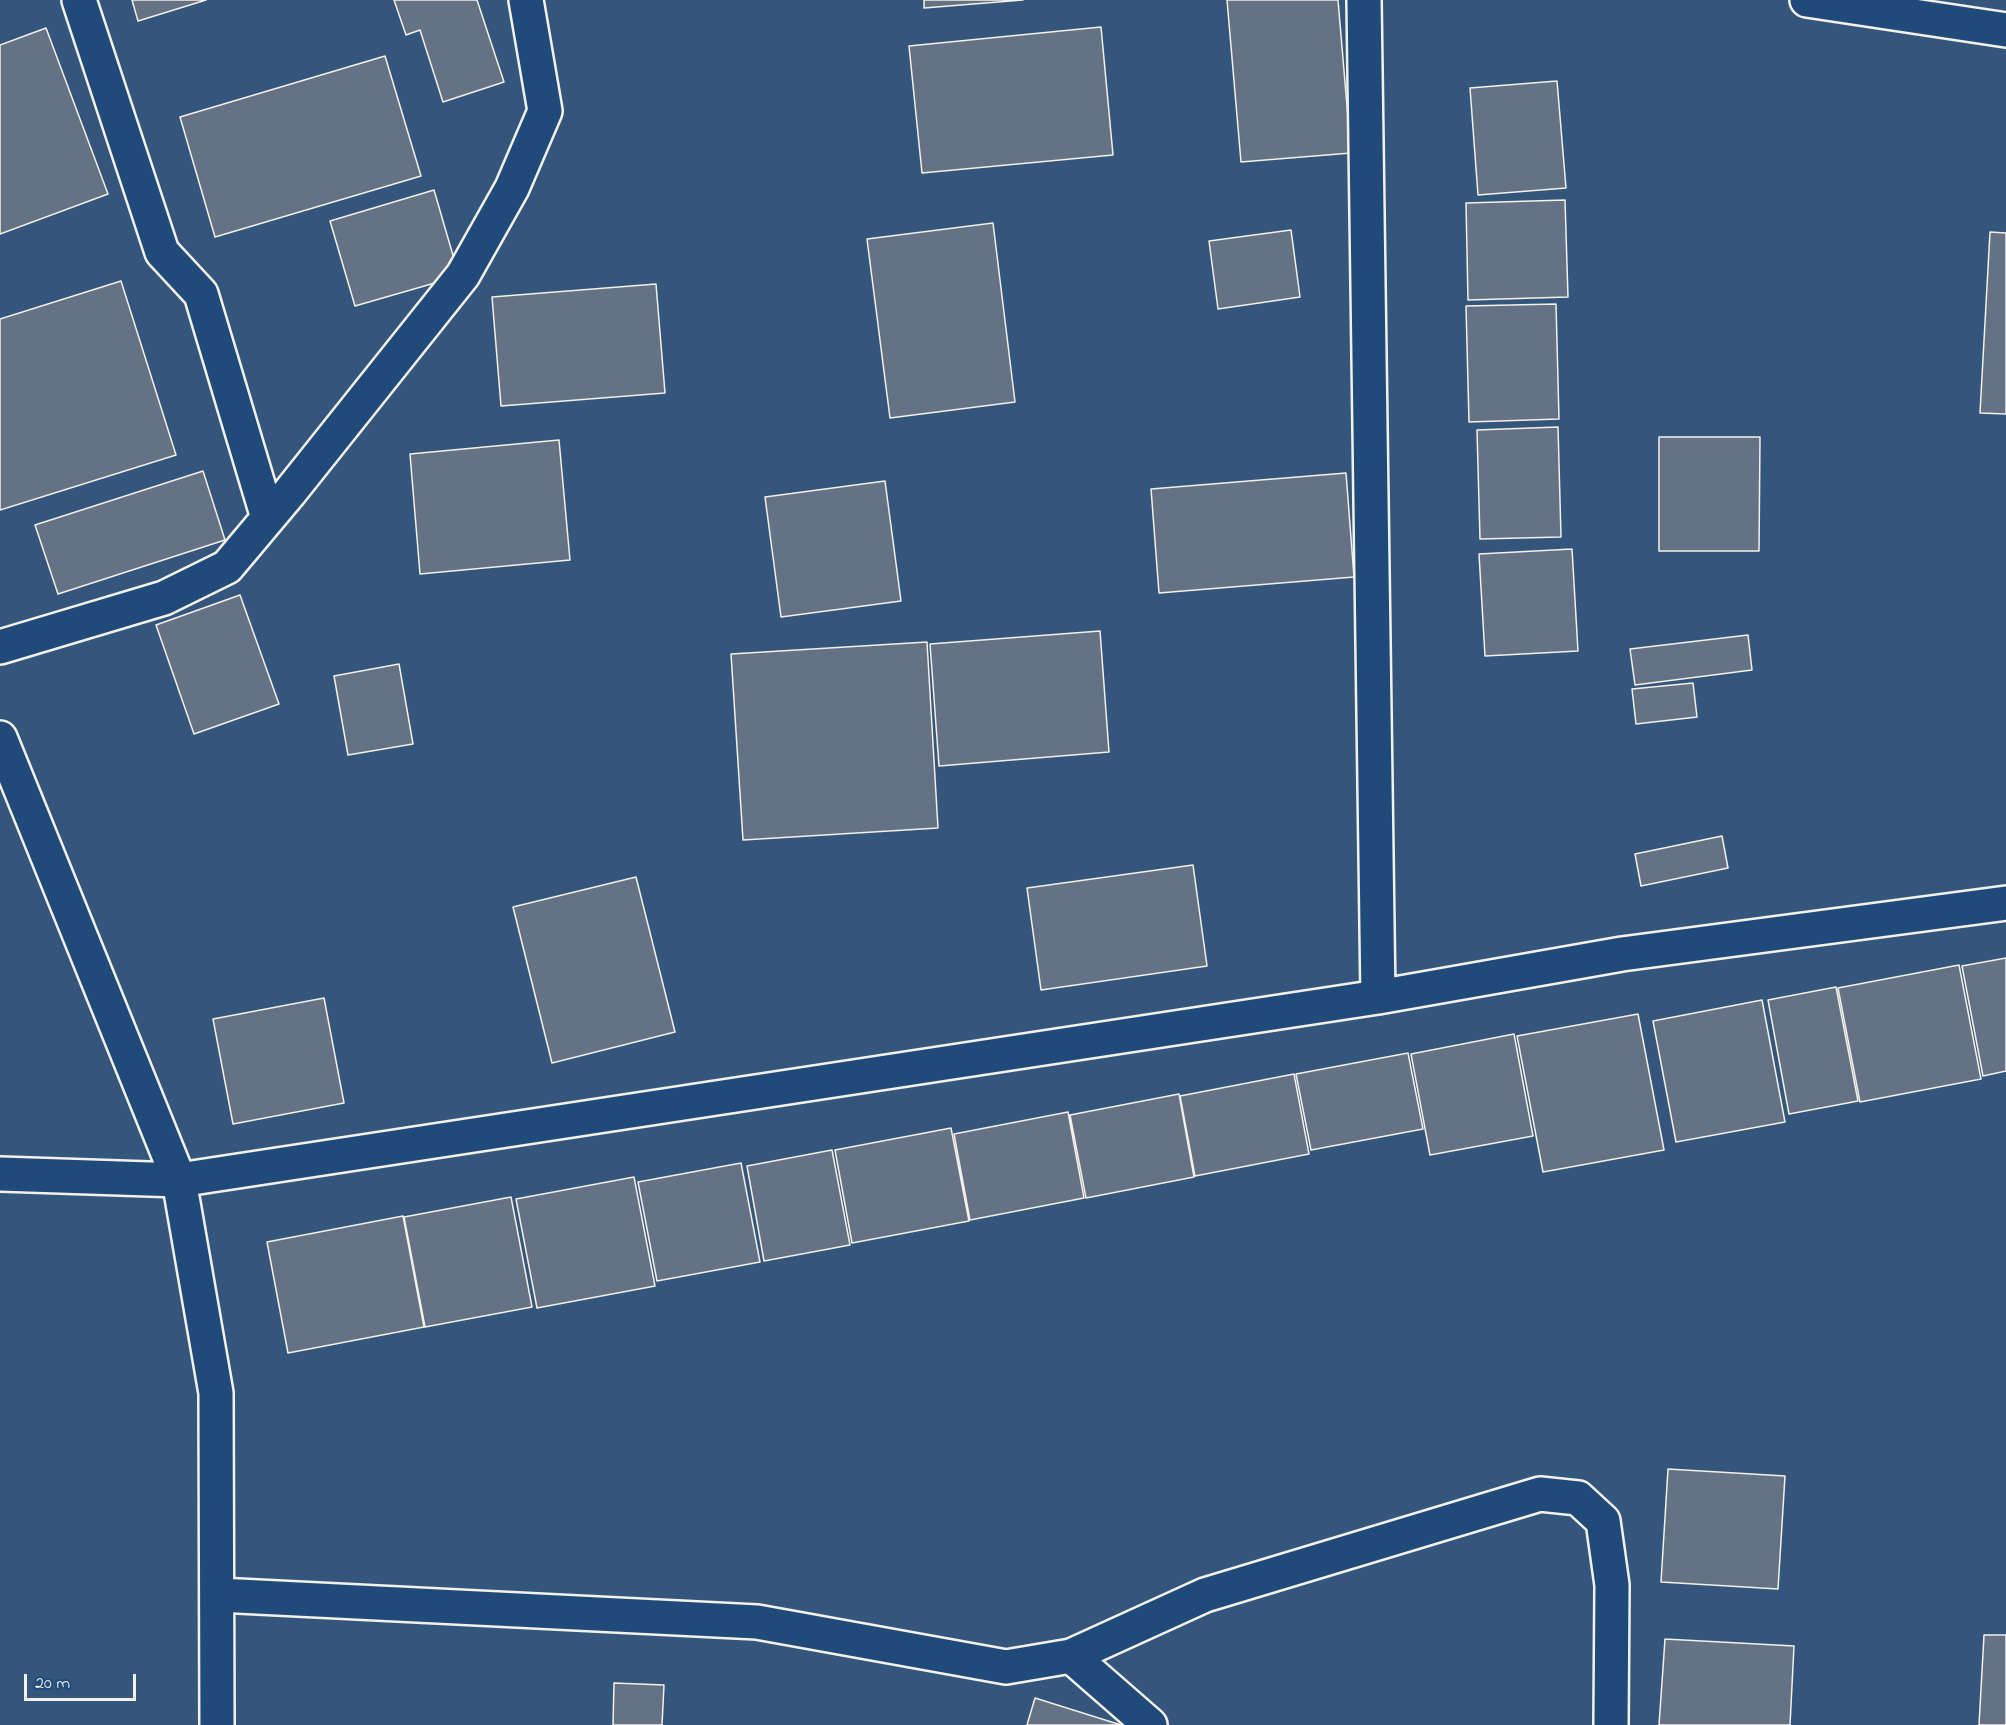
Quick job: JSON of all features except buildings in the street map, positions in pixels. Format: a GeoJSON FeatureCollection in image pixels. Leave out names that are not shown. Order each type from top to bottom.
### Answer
{"type":"FeatureCollection","features":[{"type":"Feature","properties":{"kind":"street"},"geometry":{"type":"LineString","coordinates":[[79,0],[162,252],[201,294],[268,518]]}},
{"type":"Feature","properties":{"kind":"street"},"geometry":{"type":"LineString","coordinates":[[0,646],[164,598],[227,567],[268,518],[463,275],[512,188],[545,111],[526,0]]}},
{"type":"Feature","properties":{"kind":"street"},"geometry":{"type":"LineString","coordinates":[[1364,0],[1378,997]]}},
{"type":"Feature","properties":{"kind":"street"},"geometry":{"type":"LineString","coordinates":[[1807,0],[2006,30]]}},
{"type":"Feature","properties":{"kind":"street"},"geometry":{"type":"LineString","coordinates":[[1,743],[179,1179],[216,1393],[217,1725]]}},
{"type":"Feature","properties":{"kind":"street"},"geometry":{"type":"LineString","coordinates":[[0,1174],[179,1179],[1378,997],[1622,954],[2006,903]]}},
{"type":"Feature","properties":{"kind":"street"},"geometry":{"type":"LineString","coordinates":[[218,1595],[757,1622],[1006,1667],[1071,1656],[1205,1595],[1540,1494],[1578,1498],[1603,1521],[1612,1585],[1611,1725]]}},
{"type":"Feature","properties":{"kind":"street"},"geometry":{"type":"LineString","coordinates":[[1071,1656],[1150,1725]]}}]}
